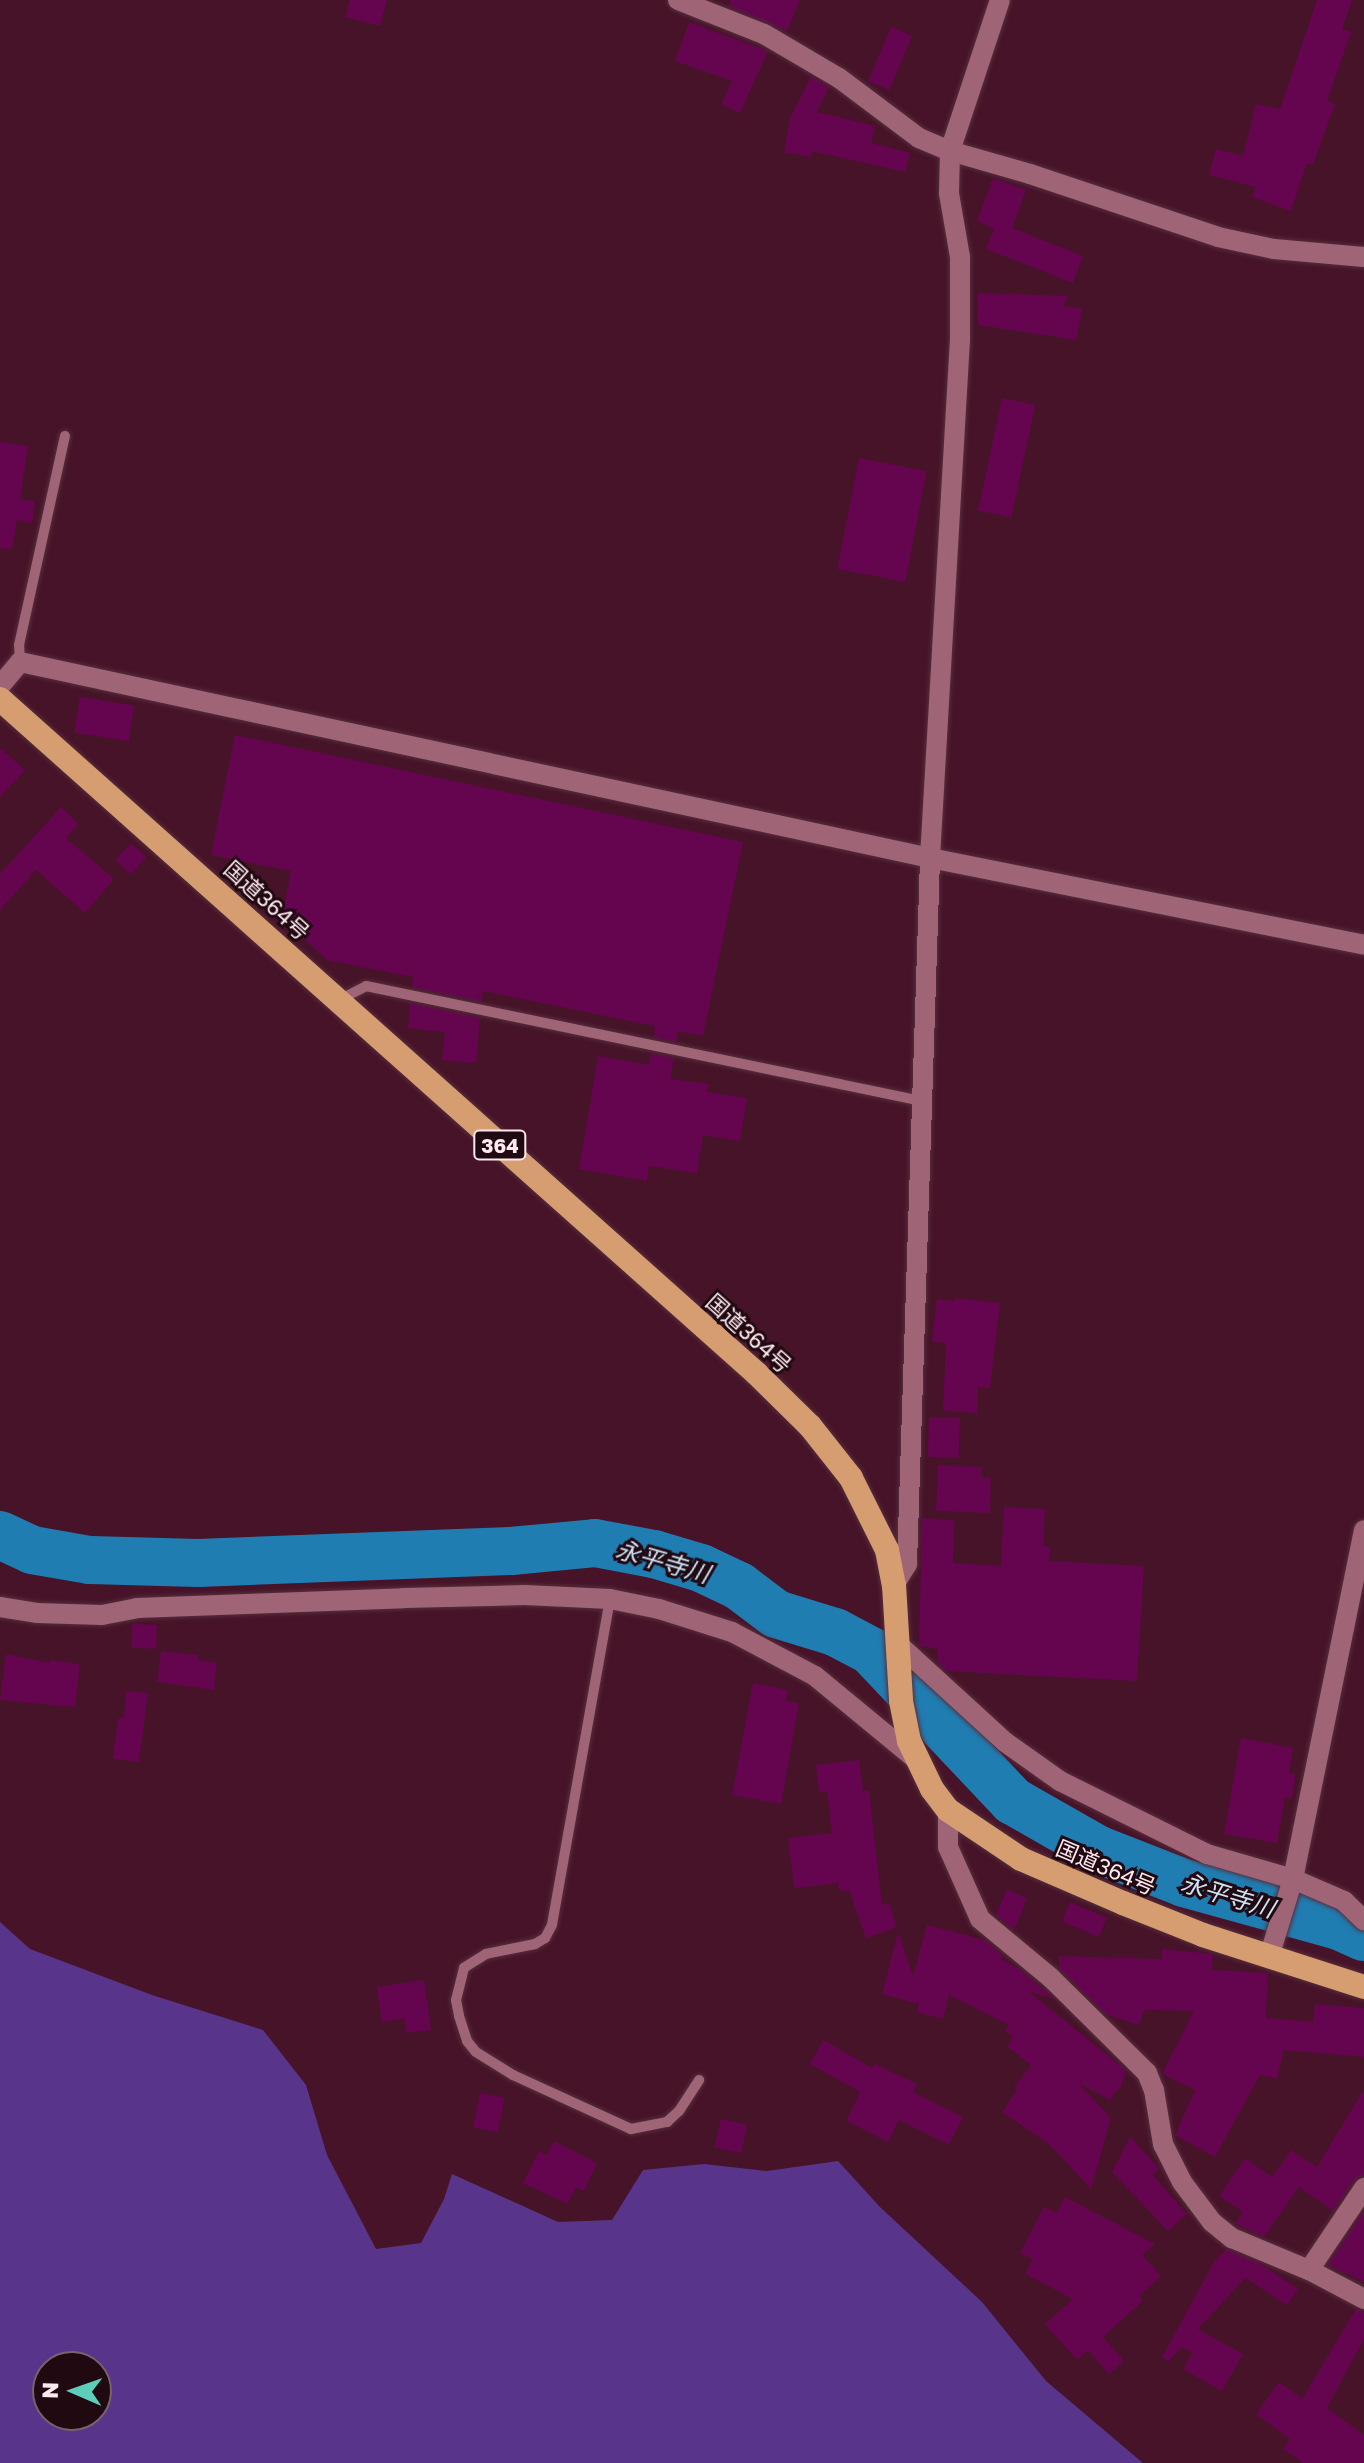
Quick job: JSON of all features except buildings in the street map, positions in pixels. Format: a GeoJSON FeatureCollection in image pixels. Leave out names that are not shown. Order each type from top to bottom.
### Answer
{"type":"FeatureCollection","features":[{"type":"Feature","properties":{"kind":"highway","name":"国道364号"},"geometry":{"type":"LineString","coordinates":[[0,699],[757,1374],[810,1426],[851,1478],[887,1550],[894,1585],[901,1701],[913,1751],[948,1810],[1021,1859],[1203,1935],[1271,1951],[1364,1987]]}},
{"type":"Feature","properties":{"kind":"street"},"geometry":{"type":"LineString","coordinates":[[678,0],[764,34],[839,78],[919,138],[950,151],[1030,174],[1218,237],[1274,249],[1364,257]]}},
{"type":"Feature","properties":{"kind":"street"},"geometry":{"type":"LineString","coordinates":[[894,1585],[907,1564],[930,858],[960,340],[960,257],[949,193],[950,151],[1000,0]]}},
{"type":"Feature","properties":{"kind":"street"},"geometry":{"type":"LineString","coordinates":[[0,686],[20,662],[930,858],[1364,945]]}},
{"type":"Feature","properties":{"kind":"street"},"geometry":{"type":"LineString","coordinates":[[1271,1951],[1291,1886],[1364,1530]]}},
{"type":"Feature","properties":{"kind":"street"},"geometry":{"type":"LineString","coordinates":[[0,1607],[37,1613],[102,1615],[137,1608],[404,1598],[525,1595],[610,1599],[659,1609],[732,1632],[815,1676],[913,1751]]}},
{"type":"Feature","properties":{"kind":"street"},"geometry":{"type":"LineString","coordinates":[[898,1649],[1005,1742],[1060,1781],[1207,1854],[1291,1886],[1344,1901],[1364,1920]]}},
{"type":"Feature","properties":{"kind":"street"},"geometry":{"type":"LineString","coordinates":[[948,1810],[948,1847],[980,1919],[999,1938],[1051,1978],[1147,2073],[1154,2090],[1163,2144],[1182,2182],[1212,2222],[1232,2238],[1309,2270],[1364,2299]]}},
{"type":"Feature","properties":{"kind":"street"},"geometry":{"type":"LineString","coordinates":[[1309,2270],[1364,2188]]}},
{"type":"Feature","properties":{"kind":"lane"},"geometry":{"type":"LineString","coordinates":[[20,662],[19,645],[65,436]]}},
{"type":"Feature","properties":{"kind":"lane"},"geometry":{"type":"LineString","coordinates":[[339,1000],[366,986],[924,1101]]}},
{"type":"Feature","properties":{"kind":"lane"},"geometry":{"type":"LineString","coordinates":[[610,1599],[552,1925],[545,1938],[535,1944],[486,1954],[464,1968],[456,2000],[467,2041],[476,2052],[513,2075],[631,2129],[667,2122],[679,2111],[699,2080]]}},
{"type":"Feature","properties":{"kind":"shaded area"},"geometry":{"type":"Polygon","coordinates":[[[0,1922],[30,1949],[152,1995],[263,2030],[306,2085],[327,2155],[376,2249],[421,2243],[444,2199],[452,2174],[558,2222],[612,2220],[643,2170],[704,2164],[767,2171],[838,2161],[880,2207],[982,2302],[1046,2381],[1143,2463],[0,2463],[0,1922]]]}},
{"type":"Feature","properties":{"kind":"waterway","name":"永平寺川"},"geometry":{"type":"LineString","coordinates":[[0,1535],[32,1550],[90,1560],[198,1563],[511,1551],[595,1543],[654,1554],[701,1568],[739,1586],[776,1614],[835,1632],[871,1651],[1013,1801],[1097,1849],[1184,1883],[1339,1926],[1364,1937]]}}]}
